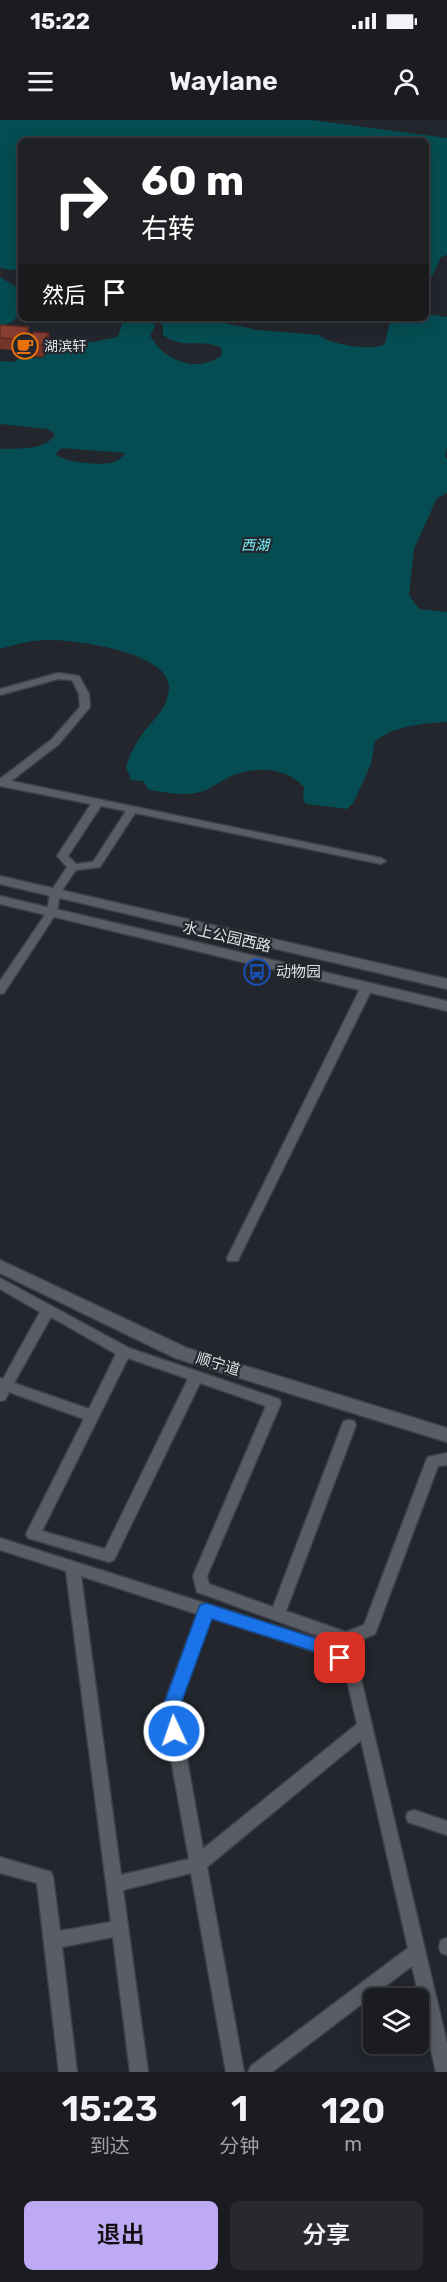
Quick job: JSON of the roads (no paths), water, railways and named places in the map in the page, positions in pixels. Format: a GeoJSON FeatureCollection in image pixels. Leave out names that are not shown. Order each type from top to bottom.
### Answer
{"type":"FeatureCollection","features":[{"type":"Feature","properties":{"kind":"main road","name":"水上公园西路"},"geometry":{"type":"LineString","coordinates":[[0,880],[447,984]]}},
{"type":"Feature","properties":{"kind":"main road","name":"水上公园西路"},"geometry":{"type":"LineString","coordinates":[[0,900],[447,1006]]}},
{"type":"Feature","properties":{"kind":"main road","name":"顺宁道"},"geometry":{"type":"LineString","coordinates":[[0,1266],[181,1353],[447,1435]]}},
{"type":"Feature","properties":{"kind":"street"},"geometry":{"type":"LineString","coordinates":[[0,692],[58,676],[68,676],[76,678],[84,694],[85,707],[55,742],[1,782]]}},
{"type":"Feature","properties":{"kind":"street"},"geometry":{"type":"LineString","coordinates":[[1,782],[381,861]]}},
{"type":"Feature","properties":{"kind":"street"},"geometry":{"type":"LineString","coordinates":[[98,802],[62,856],[73,867],[96,865],[133,808]]}},
{"type":"Feature","properties":{"kind":"street"},"geometry":{"type":"LineString","coordinates":[[0,990],[52,912],[55,893],[73,867]]}},
{"type":"Feature","properties":{"kind":"street"},"geometry":{"type":"LineString","coordinates":[[233,1258],[367,987]]}},
{"type":"Feature","properties":{"kind":"street"},"geometry":{"type":"LineString","coordinates":[[0,1283],[124,1352],[274,1403],[200,1576],[202,1588],[346,1639],[370,1629],[433,1461],[447,1459]]}},
{"type":"Feature","properties":{"kind":"street"},"geometry":{"type":"LineString","coordinates":[[48,1310],[2,1388],[92,1416]]}},
{"type":"Feature","properties":{"kind":"street"},"geometry":{"type":"LineString","coordinates":[[124,1352],[33,1533],[109,1556],[196,1377]]}},
{"type":"Feature","properties":{"kind":"street"},"geometry":{"type":"LineString","coordinates":[[277,1615],[349,1425]]}},
{"type":"Feature","properties":{"kind":"street"},"geometry":{"type":"LineString","coordinates":[[0,1544],[327,1649],[352,1667],[445,2072]]}},
{"type":"Feature","properties":{"kind":"street"},"geometry":{"type":"LineString","coordinates":[[73,1568],[139,2072]]}},
{"type":"Feature","properties":{"kind":"street"},"geometry":{"type":"LineString","coordinates":[[206,1610],[170,1709],[236,2072]]}},
{"type":"Feature","properties":{"kind":"street"},"geometry":{"type":"LineString","coordinates":[[115,1884],[198,1864],[366,1726]]}},
{"type":"Feature","properties":{"kind":"street"},"geometry":{"type":"LineString","coordinates":[[414,1817],[447,1828]]}},
{"type":"Feature","properties":{"kind":"street"},"geometry":{"type":"LineString","coordinates":[[0,1865],[45,1877],[68,2072]]}},
{"type":"Feature","properties":{"kind":"street"},"geometry":{"type":"LineString","coordinates":[[52,1941],[120,1928]]}},
{"type":"Feature","properties":{"kind":"street"},"geometry":{"type":"LineString","coordinates":[[257,2072],[417,1952]]}},
{"type":"Feature","properties":{"kind":"water"},"geometry":{"type":"Polygon","coordinates":[[[0,120],[311,120],[447,138],[447,255],[441,257],[429,283],[429,138],[18,138],[18,269],[0,268],[0,120]]]}},
{"type":"Feature","properties":{"kind":"water"},"geometry":{"type":"Polygon","coordinates":[[[0,277],[18,288],[18,314],[12,322],[0,326],[0,277]]]}},
{"type":"Feature","properties":{"kind":"water","name":"西湖"},"geometry":{"type":"Polygon","coordinates":[[[429,314],[447,317],[447,448],[445,457],[447,459],[447,493],[437,498],[414,549],[409,595],[419,609],[447,612],[447,722],[400,728],[375,741],[371,764],[354,802],[347,809],[307,804],[303,800],[304,787],[289,776],[271,770],[243,772],[206,790],[190,794],[149,790],[143,781],[131,780],[126,767],[131,753],[143,733],[158,715],[168,696],[169,688],[165,676],[154,665],[120,650],[79,642],[43,640],[0,649],[0,449],[38,446],[55,434],[48,429],[0,424],[0,361],[13,362],[20,358],[44,358],[53,341],[92,342],[118,337],[124,321],[152,321],[155,326],[150,335],[163,352],[172,358],[192,364],[213,361],[222,355],[221,348],[171,340],[163,335],[163,325],[157,321],[224,323],[258,330],[319,335],[341,344],[362,347],[385,344],[390,321],[429,321],[429,314]],[[62,448],[55,454],[75,462],[100,464],[116,461],[125,453],[62,448]]]}},
{"type":"Feature","properties":{"kind":"place","name":"湖滨轩"},"geometry":{"type":"Point","coordinates":[25,346]}},
{"type":"Feature","properties":{"kind":"place","name":"动物园"},"geometry":{"type":"Point","coordinates":[257,972]}}]}
